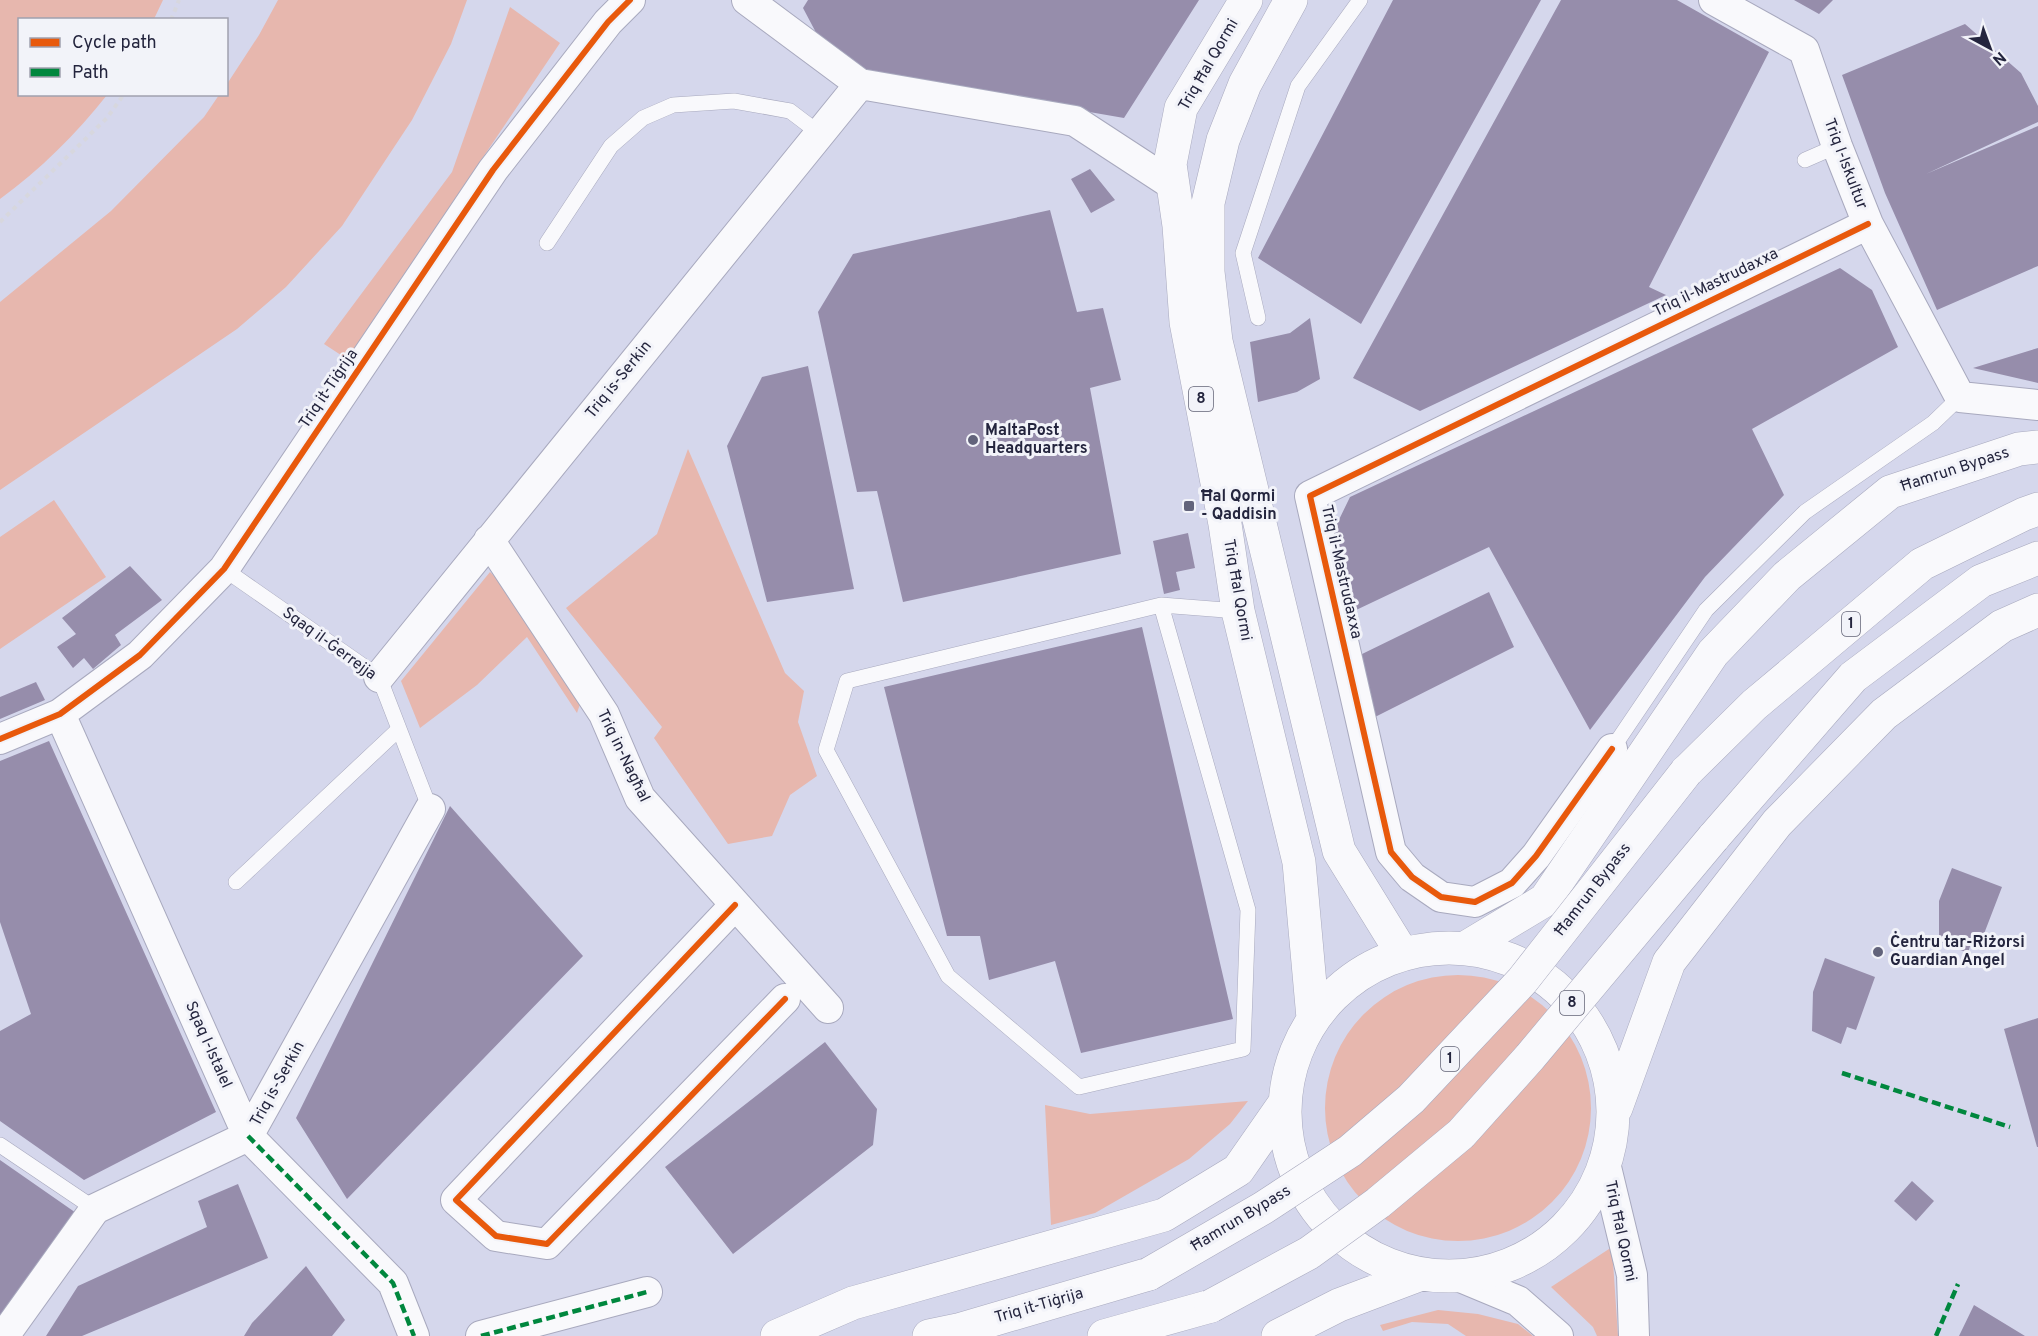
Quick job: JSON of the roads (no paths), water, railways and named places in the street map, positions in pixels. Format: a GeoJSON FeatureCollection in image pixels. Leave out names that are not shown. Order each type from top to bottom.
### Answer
{"type":"FeatureCollection","features":[{"type":"Feature","properties":{"kind":"highway","name":"Triq Ħal Qormi"},"geometry":{"type":"LineString","coordinates":[[1246,0],[1181,108],[1170,164],[1179,226],[1186,322],[1225,524],[1238,611],[1299,862],[1313,1018]]}},
{"type":"Feature","properties":{"kind":"highway","name":"8"},"geometry":{"type":"LineString","coordinates":[[1292,0],[1245,84],[1223,140],[1208,203],[1208,273],[1216,341],[1339,851],[1402,953]]}},
{"type":"Feature","properties":{"kind":"highway","name":"Ħamrun Bypass"},"geometry":{"type":"LineString","coordinates":[[1467,947],[1545,900],[1713,652],[1787,576],[1890,492],[2019,449],[2038,447]]}},
{"type":"Feature","properties":{"kind":"highway","name":"Ħamrun Bypass"},"geometry":{"type":"LineString","coordinates":[[1149,1275],[1263,1208],[1350,1151],[1412,1099],[1522,981],[1686,772],[1754,705],[1922,564],[2038,509]]}},
{"type":"Feature","properties":{"kind":"highway"},"geometry":{"type":"LineString","coordinates":[[1104,1336],[1211,1306],[1309,1253],[1378,1203],[1461,1134],[1530,1057],[1713,838],[1853,677],[1982,581],[2038,558]]}},
{"type":"Feature","properties":{"kind":"highway"},"geometry":{"type":"LineString","coordinates":[[1614,1113],[1670,962],[1777,823],[1884,714],[2002,626],[2038,610]]}},
{"type":"Feature","properties":{"kind":"highway","name":"8"},"geometry":{"type":"LineString","coordinates":[[1434,947],[1467,947],[1511,959],[1551,981],[1583,1014],[1604,1056],[1612,1084],[1614,1113],[1605,1162],[1584,1206],[1558,1235],[1522,1259],[1491,1271],[1458,1276],[1420,1274],[1378,1261],[1350,1244],[1326,1223],[1307,1196],[1293,1167],[1285,1136],[1284,1104],[1292,1059],[1313,1018],[1352,978],[1402,953],[1434,947]]}},
{"type":"Feature","properties":{"kind":"highway"},"geometry":{"type":"LineString","coordinates":[[777,1336],[854,1303],[1164,1215],[1238,1170],[1284,1104]]}},
{"type":"Feature","properties":{"kind":"highway"},"geometry":{"type":"LineString","coordinates":[[1278,1336],[1339,1305],[1420,1274]]}},
{"type":"Feature","properties":{"kind":"highway","name":"Triq it-Tiġrija"},"geometry":{"type":"LineString","coordinates":[[929,1336],[958,1330],[1149,1275]]}},
{"type":"Feature","properties":{"kind":"street","name":"Triq it-Tiġrija"},"geometry":{"type":"LineString","coordinates":[[0,739],[60,714],[140,655],[224,568],[493,170],[608,22],[630,0]]}},
{"type":"Feature","properties":{"kind":"street"},"geometry":{"type":"LineString","coordinates":[[747,0],[860,84],[1075,121],[1173,185]]}},
{"type":"Feature","properties":{"kind":"street","name":"Triq l-Iskultur"},"geometry":{"type":"LineString","coordinates":[[1714,0],[1804,50],[1837,146],[1868,224],[1960,397]]}},
{"type":"Feature","properties":{"kind":"street","name":"Triq is-Serkin"},"geometry":{"type":"LineString","coordinates":[[379,677],[860,84]]}},
{"type":"Feature","properties":{"kind":"street","name":"Triq il-Mastrudaxxa"},"geometry":{"type":"LineString","coordinates":[[1612,749],[1536,855],[1512,884],[1475,902],[1441,897],[1412,877],[1391,852],[1310,496],[1868,224]]}},
{"type":"Feature","properties":{"kind":"street"},"geometry":{"type":"LineString","coordinates":[[1960,397],[2038,405]]}},
{"type":"Feature","properties":{"kind":"street","name":"Triq in-Nagħal"},"geometry":{"type":"LineString","coordinates":[[489,540],[604,714],[640,798],[828,1008]]}},
{"type":"Feature","properties":{"kind":"street","name":"Sqaq l-Istalel"},"geometry":{"type":"LineString","coordinates":[[60,714],[248,1136],[393,1283],[414,1336]]}},
{"type":"Feature","properties":{"kind":"street","name":"Triq is-Serkin"},"geometry":{"type":"LineString","coordinates":[[4,1336],[95,1209],[248,1136],[430,809]]}},
{"type":"Feature","properties":{"kind":"street"},"geometry":{"type":"LineString","coordinates":[[735,904],[456,1200],[496,1236],[547,1244],[785,999]]}},
{"type":"Feature","properties":{"kind":"street","name":"Triq Ħal Qormi"},"geometry":{"type":"LineString","coordinates":[[1605,1162],[1632,1275],[1634,1336]]}},
{"type":"Feature","properties":{"kind":"street"},"geometry":{"type":"LineString","coordinates":[[1458,1276],[1518,1301],[1558,1336]]}},
{"type":"Feature","properties":{"kind":"street"},"geometry":{"type":"LineString","coordinates":[[481,1336],[647,1292]]}},
{"type":"Feature","properties":{"kind":"lane"},"geometry":{"type":"LineString","coordinates":[[1258,318],[1243,253],[1298,86],[1360,0]]}},
{"type":"Feature","properties":{"kind":"lane"},"geometry":{"type":"LineString","coordinates":[[547,243],[611,146],[643,118],[673,105],[735,100],[790,111],[819,133]]}},
{"type":"Feature","properties":{"kind":"lane"},"geometry":{"type":"LineString","coordinates":[[1805,160],[1837,146]]}},
{"type":"Feature","properties":{"kind":"lane"},"geometry":{"type":"LineString","coordinates":[[1612,749],[1706,610],[1805,512],[1933,423],[1960,397]]}},
{"type":"Feature","properties":{"kind":"lane","name":"Sqaq il-Ġerrejja"},"geometry":{"type":"LineString","coordinates":[[224,568],[379,677],[430,809]]}},
{"type":"Feature","properties":{"kind":"lane"},"geometry":{"type":"LineString","coordinates":[[1161,605],[1248,910],[1243,1049],[1079,1088],[948,975],[826,750],[847,681],[1161,605],[1238,611]]}},
{"type":"Feature","properties":{"kind":"lane"},"geometry":{"type":"LineString","coordinates":[[236,882],[399,729]]}},
{"type":"Feature","properties":{"kind":"lane"},"geometry":{"type":"LineString","coordinates":[[0,1145],[95,1209]]}},
{"type":"Feature","properties":{"kind":"place","name":"MaltaPost Headquarters"},"geometry":{"type":"Point","coordinates":[973,440]}},
{"type":"Feature","properties":{"kind":"place","name":"Ħal Qormi - Qaddisin"},"geometry":{"type":"Point","coordinates":[1189,506]}},
{"type":"Feature","properties":{"kind":"place","name":"Ċentru tar-Riżorsi Guardian Angel"},"geometry":{"type":"Point","coordinates":[1878,952]}}]}
